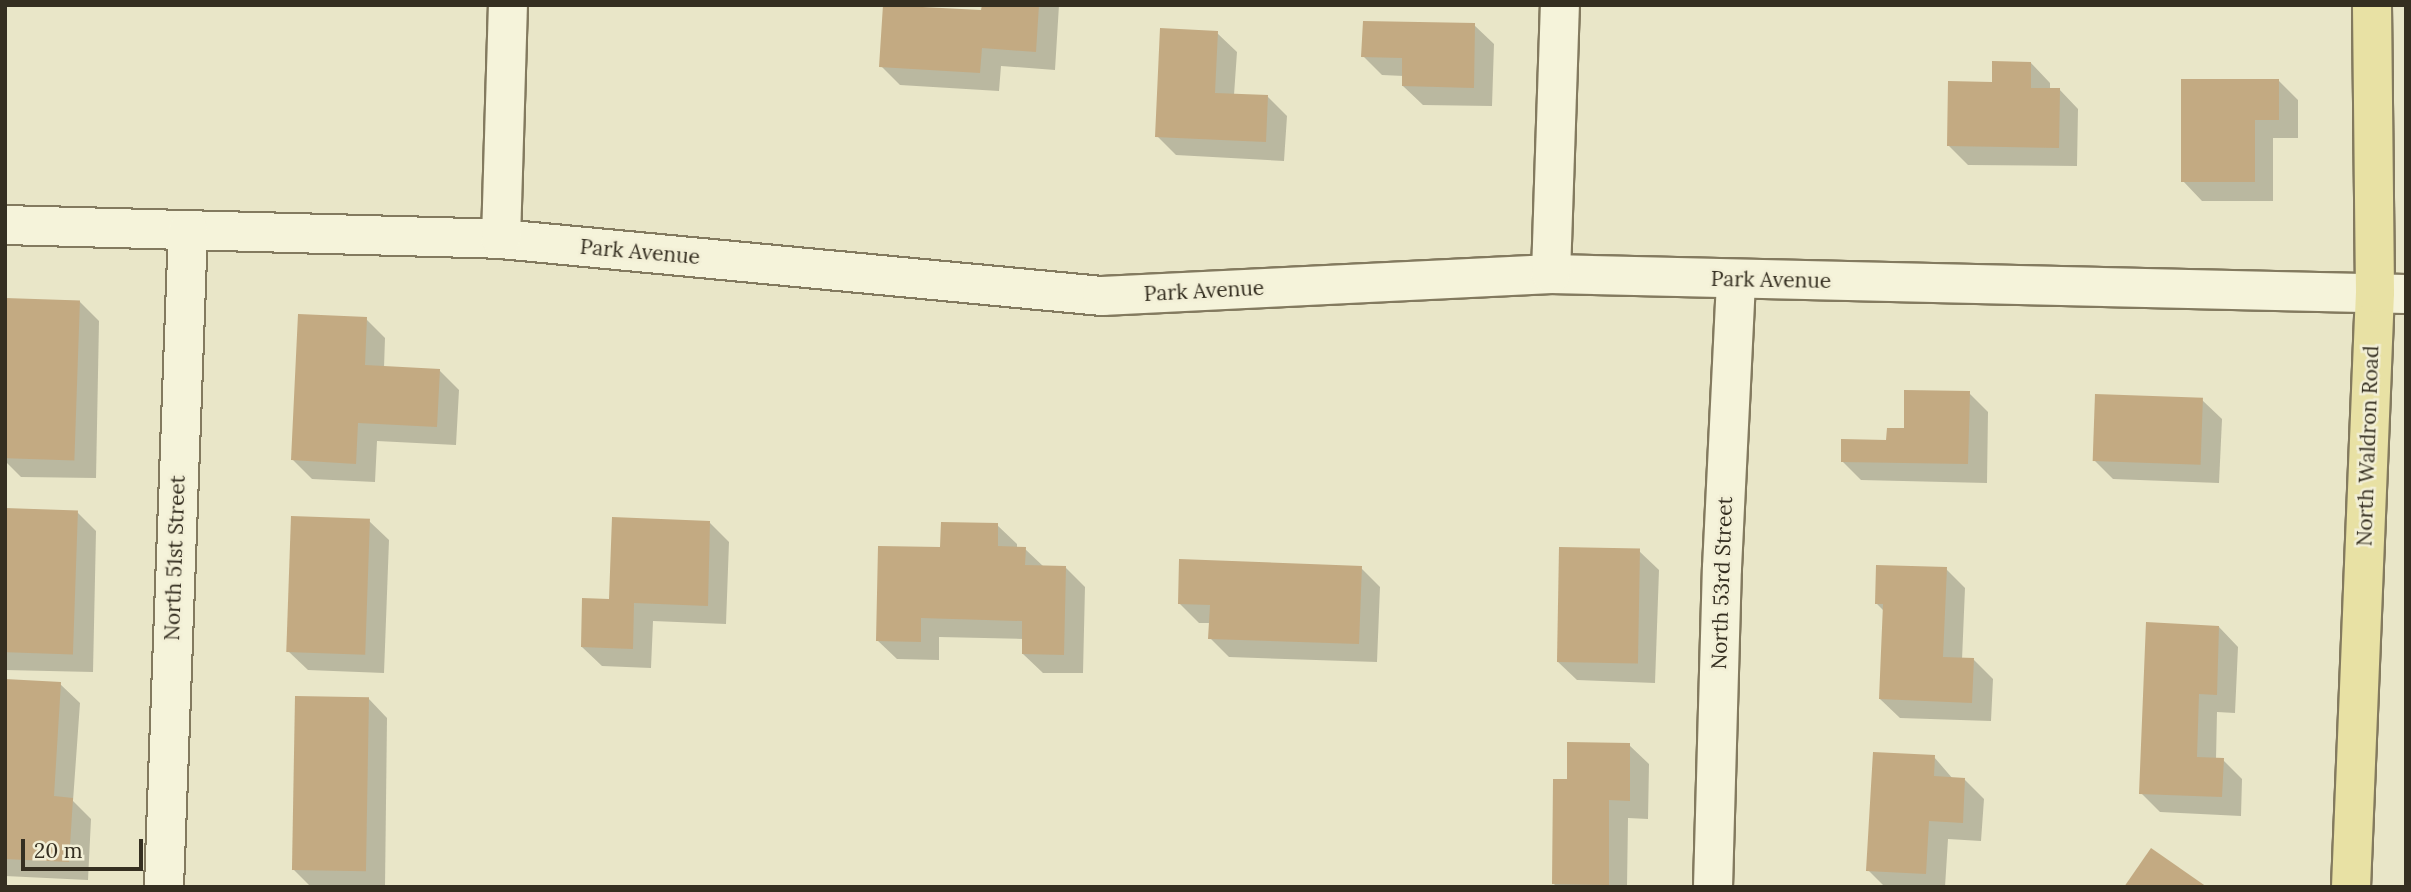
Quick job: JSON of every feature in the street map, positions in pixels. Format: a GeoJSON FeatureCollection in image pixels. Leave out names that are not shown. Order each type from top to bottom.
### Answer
{"type":"FeatureCollection","features":[{"type":"Feature","properties":{"kind":"main road","name":"North Waldron Road"},"geometry":{"type":"LineString","coordinates":[[2351,887],[2390,293],[2372,5]]}},
{"type":"Feature","properties":{"kind":"street"},"geometry":{"type":"LineString","coordinates":[[500,239],[508,5]]}},
{"type":"Feature","properties":{"kind":"street"},"geometry":{"type":"LineString","coordinates":[[1551,274],[1560,5]]}},
{"type":"Feature","properties":{"kind":"street","name":"Park Avenue"},"geometry":{"type":"LineString","coordinates":[[5,225],[500,239],[1102,296],[1551,274],[2390,293]]}},
{"type":"Feature","properties":{"kind":"street","name":"North 51st Street"},"geometry":{"type":"LineString","coordinates":[[164,887],[188,230]]}},
{"type":"Feature","properties":{"kind":"street","name":"North 53rd Street"},"geometry":{"type":"LineString","coordinates":[[1713,887],[1722,568],[1736,280]]}},
{"type":"Feature","properties":{"kind":"building"},"geometry":{"type":"Polygon","coordinates":[[[883,5],[981,10],[982,5],[1039,5],[1036,52],[982,48],[980,73],[879,67],[883,5]]]}},
{"type":"Feature","properties":{"kind":"building"},"geometry":{"type":"Polygon","coordinates":[[[1363,21],[1475,23],[1474,88],[1402,86],[1402,58],[1361,57],[1363,21]]]}},
{"type":"Feature","properties":{"kind":"building"},"geometry":{"type":"Polygon","coordinates":[[[1160,28],[1218,31],[1215,93],[1268,95],[1266,142],[1155,137],[1160,28]]]}},
{"type":"Feature","properties":{"kind":"building"},"geometry":{"type":"Polygon","coordinates":[[[1992,61],[2031,62],[2031,88],[2060,88],[2059,148],[1947,146],[1948,81],[1992,82],[1992,61]]]}},
{"type":"Feature","properties":{"kind":"building"},"geometry":{"type":"Polygon","coordinates":[[[2181,79],[2279,79],[2279,120],[2255,120],[2255,182],[2181,182],[2181,79]]]}},
{"type":"Feature","properties":{"kind":"building"},"geometry":{"type":"Polygon","coordinates":[[[5,298],[80,301],[74,461],[5,458],[5,298]]]}},
{"type":"Feature","properties":{"kind":"building"},"geometry":{"type":"Polygon","coordinates":[[[298,314],[367,317],[365,365],[440,369],[437,427],[358,423],[356,464],[291,460],[298,314]]]}},
{"type":"Feature","properties":{"kind":"building"},"geometry":{"type":"Polygon","coordinates":[[[1904,390],[1970,391],[1968,464],[1841,462],[1841,439],[1886,440],[1887,428],[1904,428],[1904,390]]]}},
{"type":"Feature","properties":{"kind":"building"},"geometry":{"type":"Polygon","coordinates":[[[2095,394],[2203,398],[2201,465],[2093,461],[2095,394]]]}},
{"type":"Feature","properties":{"kind":"building"},"geometry":{"type":"Polygon","coordinates":[[[5,508],[78,511],[73,654],[5,652],[5,508]]]}},
{"type":"Feature","properties":{"kind":"building"},"geometry":{"type":"Polygon","coordinates":[[[291,516],[370,519],[365,655],[286,652],[291,516]]]}},
{"type":"Feature","properties":{"kind":"building"},"geometry":{"type":"Polygon","coordinates":[[[612,517],[710,521],[708,606],[634,603],[633,649],[581,647],[582,598],[609,599],[612,517]]]}},
{"type":"Feature","properties":{"kind":"building"},"geometry":{"type":"Polygon","coordinates":[[[941,522],[998,523],[998,546],[1026,547],[1025,565],[1066,566],[1064,655],[1022,654],[1022,621],[921,618],[921,642],[876,641],[878,546],[940,547],[941,522]]]}},
{"type":"Feature","properties":{"kind":"building"},"geometry":{"type":"Polygon","coordinates":[[[1559,547],[1640,548],[1638,663],[1557,662],[1559,547]]]}},
{"type":"Feature","properties":{"kind":"building"},"geometry":{"type":"Polygon","coordinates":[[[1179,559],[1362,566],[1359,644],[1208,639],[1210,605],[1178,604],[1179,559]]]}},
{"type":"Feature","properties":{"kind":"building"},"geometry":{"type":"Polygon","coordinates":[[[1876,565],[1947,567],[1943,657],[1974,658],[1972,703],[1879,699],[1883,604],[1875,604],[1876,565]]]}},
{"type":"Feature","properties":{"kind":"building"},"geometry":{"type":"Polygon","coordinates":[[[2146,622],[2219,626],[2217,695],[2199,694],[2197,757],[2224,758],[2222,797],[2139,794],[2146,622]]]}},
{"type":"Feature","properties":{"kind":"building"},"geometry":{"type":"Polygon","coordinates":[[[5,679],[61,682],[54,796],[73,798],[69,862],[5,859],[5,679]]]}},
{"type":"Feature","properties":{"kind":"building"},"geometry":{"type":"Polygon","coordinates":[[[295,696],[369,697],[366,871],[292,870],[295,696]]]}},
{"type":"Feature","properties":{"kind":"building"},"geometry":{"type":"Polygon","coordinates":[[[1567,742],[1630,743],[1630,801],[1609,800],[1609,885],[1552,884],[1553,779],[1567,779],[1567,742]]]}},
{"type":"Feature","properties":{"kind":"building"},"geometry":{"type":"Polygon","coordinates":[[[1873,752],[1935,755],[1934,776],[1965,778],[1963,823],[1929,821],[1926,874],[1866,871],[1873,752]]]}},
{"type":"Feature","properties":{"kind":"building"},"geometry":{"type":"Polygon","coordinates":[[[2151,848],[2207,887],[2124,887],[2151,848]]]}}]}
